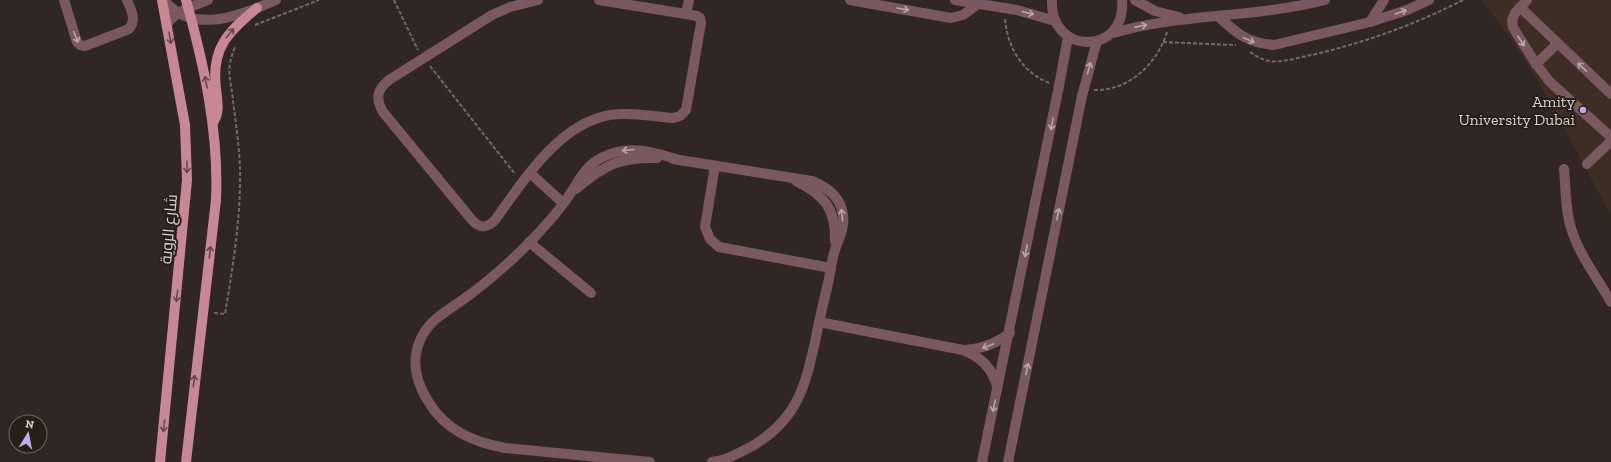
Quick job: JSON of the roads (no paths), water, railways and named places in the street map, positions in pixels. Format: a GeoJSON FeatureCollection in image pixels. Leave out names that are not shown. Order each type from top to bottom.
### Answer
{"type":"FeatureCollection","features":[{"type":"Feature","properties":{"kind":"main road","name":"شارع الروية"},"geometry":{"type":"LineString","coordinates":[[160,462],[187,180],[185,125],[163,0]]}},
{"type":"Feature","properties":{"kind":"main road"},"geometry":{"type":"LineString","coordinates":[[214,123],[218,109],[214,74],[219,51],[224,40],[233,29],[257,8]]}},
{"type":"Feature","properties":{"kind":"main road"},"geometry":{"type":"LineString","coordinates":[[186,462],[216,200],[217,162],[214,123],[199,48],[189,9]]}},
{"type":"Feature","properties":{"kind":"street"},"geometry":{"type":"LineString","coordinates":[[64,0],[76,42],[85,46],[129,29],[133,24],[134,19],[127,0]]}},
{"type":"Feature","properties":{"kind":"street"},"geometry":{"type":"LineString","coordinates":[[163,0],[179,13]]}},
{"type":"Feature","properties":{"kind":"street"},"geometry":{"type":"LineString","coordinates":[[168,23],[179,13],[208,0]]}},
{"type":"Feature","properties":{"kind":"street"},"geometry":{"type":"LineString","coordinates":[[189,9],[202,20],[219,19],[236,16],[276,0]]}},
{"type":"Feature","properties":{"kind":"street"},"geometry":{"type":"LineString","coordinates":[[538,0],[510,7],[492,15],[394,76],[382,86],[378,94],[379,104],[383,112],[477,225],[484,227],[490,225],[530,173],[564,137],[590,122],[605,116],[621,114],[673,118],[680,116],[686,110],[701,20],[697,16],[599,0]]}},
{"type":"Feature","properties":{"kind":"street"},"geometry":{"type":"LineString","coordinates":[[686,14],[689,0]]}},
{"type":"Feature","properties":{"kind":"street"},"geometry":{"type":"LineString","coordinates":[[850,0],[951,18],[963,15],[978,4]]}},
{"type":"Feature","properties":{"kind":"street"},"geometry":{"type":"LineString","coordinates":[[955,0],[1027,12],[1054,21]]}},
{"type":"Feature","properties":{"kind":"street"},"geometry":{"type":"LineString","coordinates":[[1052,0],[1051,11],[1054,21],[1060,30],[1068,37],[1077,41],[1087,42],[1097,41],[1113,33],[1169,21],[1264,12],[1325,0]]}},
{"type":"Feature","properties":{"kind":"street"},"geometry":{"type":"LineString","coordinates":[[1113,33],[1120,22],[1123,10],[1122,0]]}},
{"type":"Feature","properties":{"kind":"street"},"geometry":{"type":"LineString","coordinates":[[1135,0],[1155,11],[1187,19]]}},
{"type":"Feature","properties":{"kind":"street"},"geometry":{"type":"LineString","coordinates":[[1370,22],[1384,0]]}},
{"type":"Feature","properties":{"kind":"street"},"geometry":{"type":"LineString","coordinates":[[1218,16],[1239,35],[1250,41],[1274,45],[1287,44],[1370,22],[1407,10],[1429,0]]}},
{"type":"Feature","properties":{"kind":"street"},"geometry":{"type":"LineString","coordinates":[[1611,94],[1557,44],[1524,4],[1515,12],[1512,20],[1513,27],[1536,64],[1558,90],[1611,137]]}},
{"type":"Feature","properties":{"kind":"street"},"geometry":{"type":"LineString","coordinates":[[982,462],[1060,86],[1068,37]]}},
{"type":"Feature","properties":{"kind":"street"},"geometry":{"type":"LineString","coordinates":[[1008,462],[1082,96],[1097,41]]}},
{"type":"Feature","properties":{"kind":"street"},"geometry":{"type":"LineString","coordinates":[[1536,64],[1557,44]]}},
{"type":"Feature","properties":{"kind":"street"},"geometry":{"type":"LineString","coordinates":[[1587,164],[1611,141]]}},
{"type":"Feature","properties":{"kind":"street"},"geometry":{"type":"LineString","coordinates":[[650,462],[505,448],[484,444],[464,436],[446,423],[432,408],[420,390],[415,370],[417,349],[426,330],[441,316],[501,269],[529,242],[570,194],[583,172],[603,157],[615,152],[628,150],[641,150],[679,160],[790,178],[812,180],[833,194],[840,204],[844,215],[843,227],[834,253],[804,384],[792,411],[777,427],[760,441],[740,453],[712,462]]}},
{"type":"Feature","properties":{"kind":"street"},"geometry":{"type":"LineString","coordinates":[[715,166],[705,227],[710,238],[719,247],[831,268]]}},
{"type":"Feature","properties":{"kind":"street"},"geometry":{"type":"LineString","coordinates":[[1564,169],[1568,216],[1572,231],[1578,245],[1611,302]]}},
{"type":"Feature","properties":{"kind":"street"},"geometry":{"type":"LineString","coordinates":[[530,173],[563,203]]}},
{"type":"Feature","properties":{"kind":"street"},"geometry":{"type":"LineString","coordinates":[[529,242],[591,294]]}},
{"type":"Feature","properties":{"kind":"street"},"geometry":{"type":"LineString","coordinates":[[819,322],[963,350],[982,360],[990,369],[995,379],[997,389]]}},
{"type":"Feature","properties":{"kind":"street"},"geometry":{"type":"LineString","coordinates":[[963,350],[983,348],[993,344],[1010,332]]}},
{"type":"Feature","properties":{"kind":"place","name":"Amity University Dubai"},"geometry":{"type":"Point","coordinates":[1583,110]}}]}
